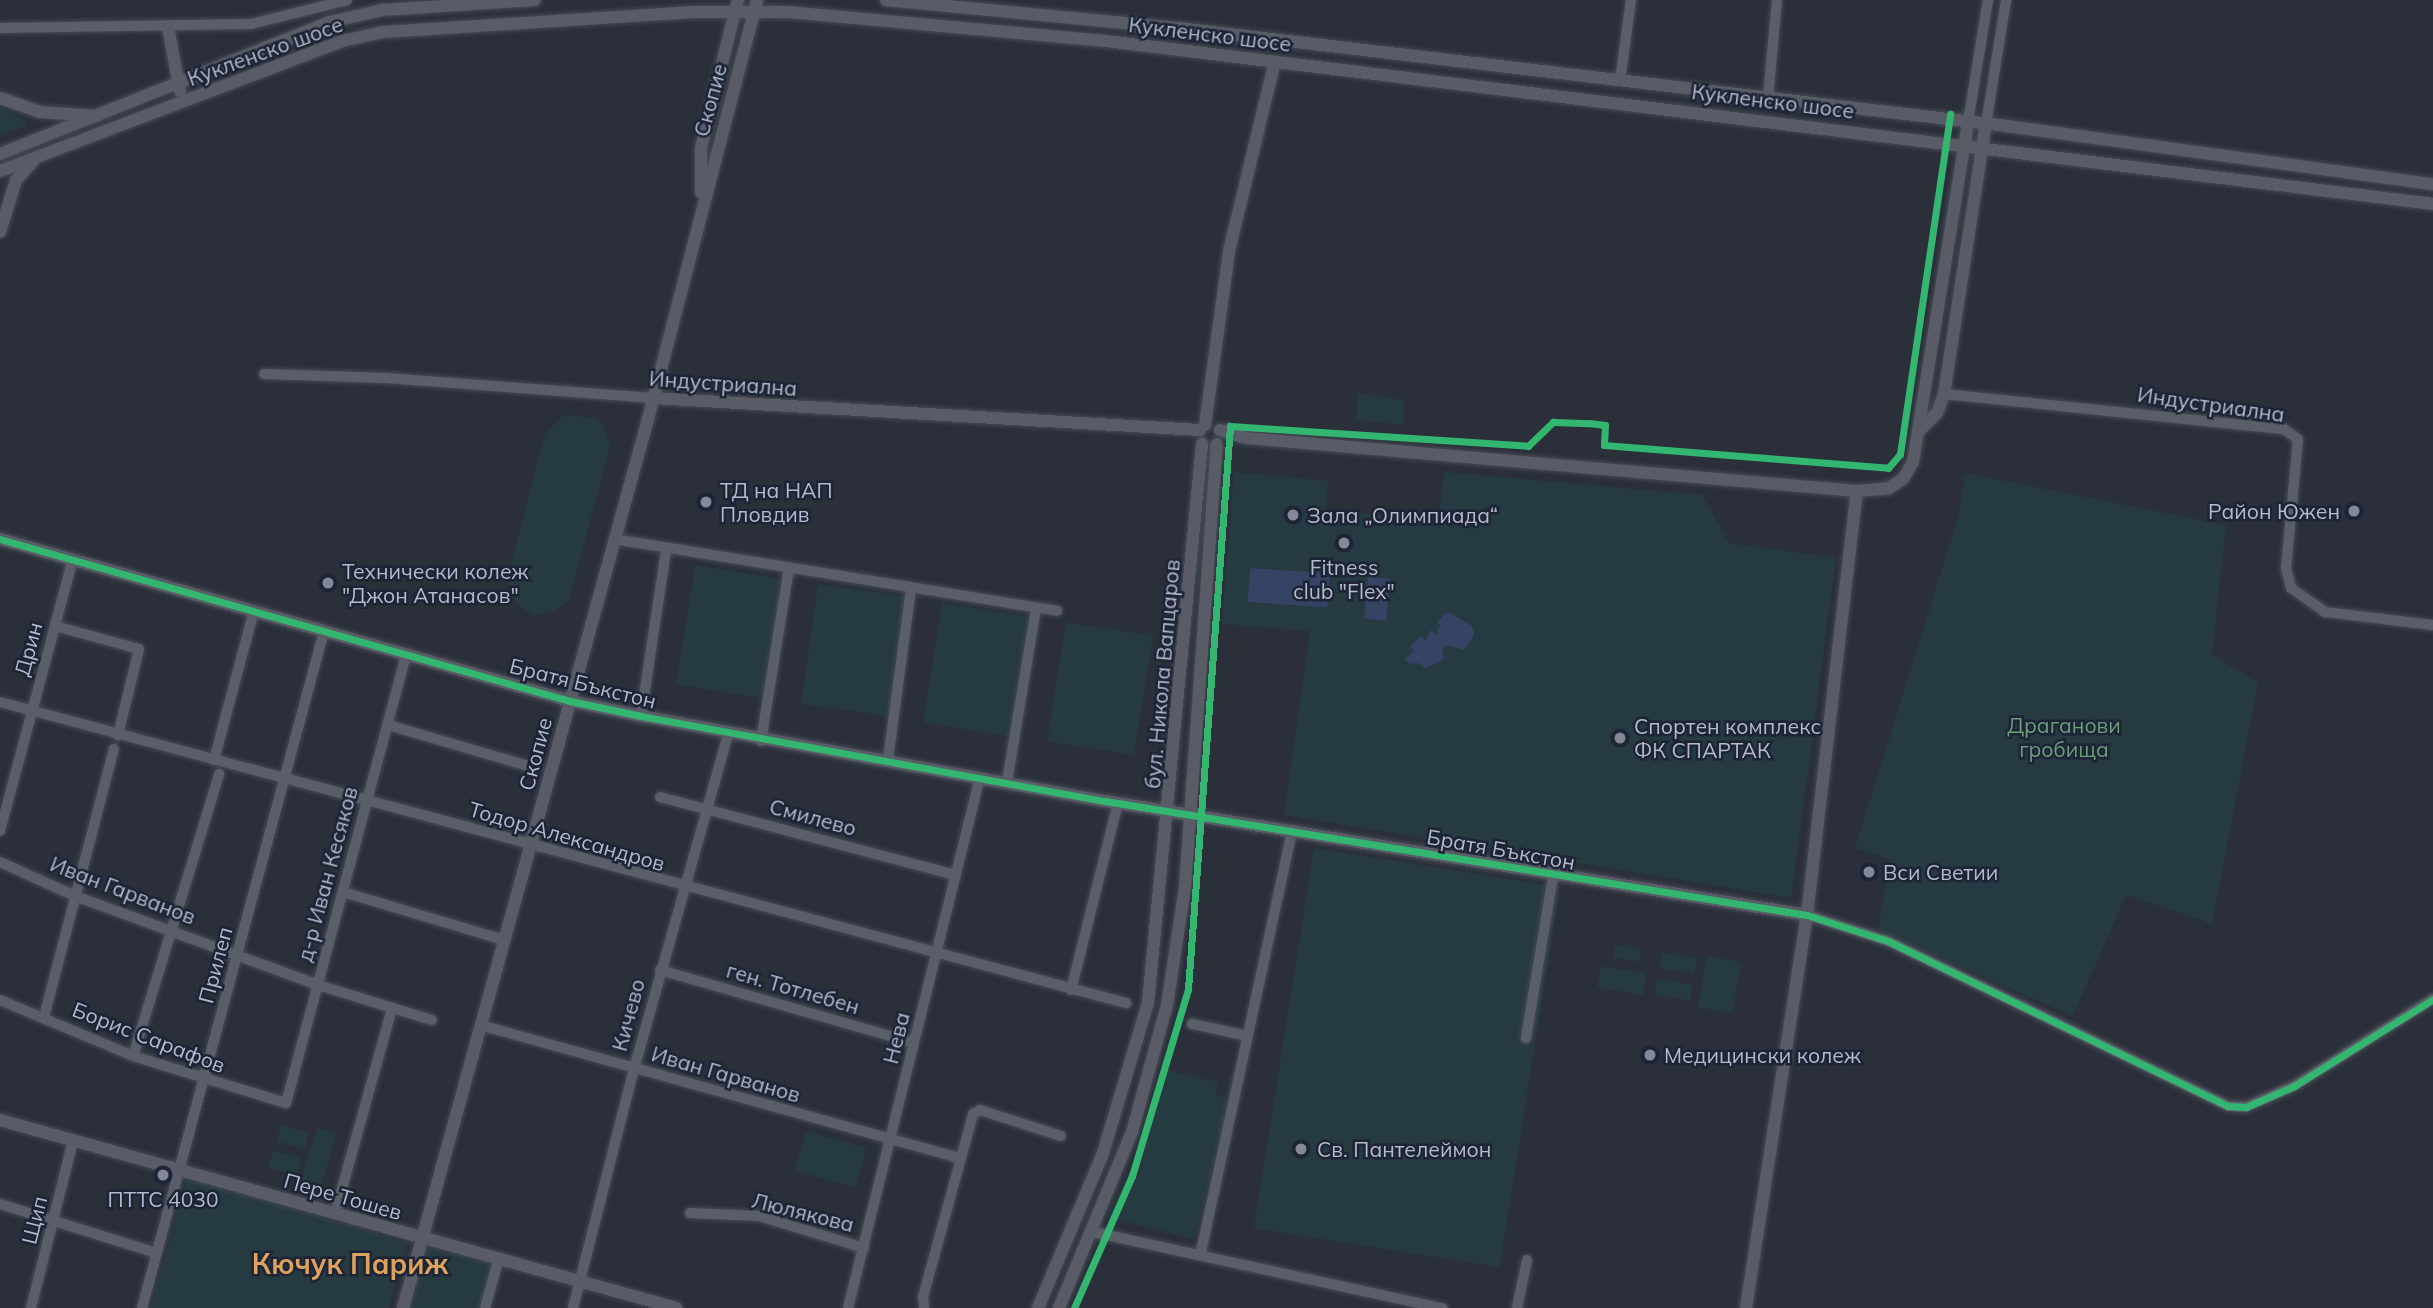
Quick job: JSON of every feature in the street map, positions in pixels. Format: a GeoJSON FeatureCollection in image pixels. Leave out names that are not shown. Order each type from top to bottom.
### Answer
{"type":"FeatureCollection","features":[{"type":"Feature","properties":{"kind":"street"},"geometry":{"type":"LineString","coordinates":[[0,28],[251,24],[347,0]]}},
{"type":"Feature","properties":{"kind":"street","name":"Кукленско шосе"},"geometry":{"type":"LineString","coordinates":[[0,154],[101,117],[330,22],[369,13],[535,0]]}},
{"type":"Feature","properties":{"kind":"street","name":"Кукленско шосе"},"geometry":{"type":"LineString","coordinates":[[887,0],[1178,28],[1986,124],[2433,184]]}},
{"type":"Feature","properties":{"kind":"street"},"geometry":{"type":"LineString","coordinates":[[1620,81],[1630,0]]}},
{"type":"Feature","properties":{"kind":"street"},"geometry":{"type":"LineString","coordinates":[[1768,99],[1777,0]]}},
{"type":"Feature","properties":{"kind":"street"},"geometry":{"type":"LineString","coordinates":[[1968,122],[1988,0]]}},
{"type":"Feature","properties":{"kind":"street"},"geometry":{"type":"LineString","coordinates":[[1986,124],[2006,0]]}},
{"type":"Feature","properties":{"kind":"street","name":"Скопие"},"geometry":{"type":"LineString","coordinates":[[701,209],[701,148],[737,6]]}},
{"type":"Feature","properties":{"kind":"street","name":"Кукленско шосе"},"geometry":{"type":"LineString","coordinates":[[0,171],[342,41],[384,32],[756,6],[1106,41],[1980,145],[2433,204]]}},
{"type":"Feature","properties":{"kind":"street","name":"Скопие"},"geometry":{"type":"LineString","coordinates":[[402,1308],[653,398],[756,6]]}},
{"type":"Feature","properties":{"kind":"street"},"geometry":{"type":"LineString","coordinates":[[168,27],[178,85],[184,101]]}},
{"type":"Feature","properties":{"kind":"street","name":"бул. Никола Вапцаров"},"geometry":{"type":"LineString","coordinates":[[1059,1308],[1132,1132],[1160,1037],[1177,946],[1191,813],[1210,405],[1229,251],[1275,61]]}},
{"type":"Feature","properties":{"kind":"street"},"geometry":{"type":"LineString","coordinates":[[0,98],[40,112],[101,117]]}},
{"type":"Feature","properties":{"kind":"street","name":"Индустриална"},"geometry":{"type":"LineString","coordinates":[[264,374],[386,378],[1179,432],[1857,491],[1889,488],[1903,479],[1913,462],[1962,143],[1968,122]]}},
{"type":"Feature","properties":{"kind":"street","name":"Индустриална"},"geometry":{"type":"LineString","coordinates":[[1918,432],[1937,413],[1944,394],[1980,145],[1986,124]]}},
{"type":"Feature","properties":{"kind":"street"},"geometry":{"type":"LineString","coordinates":[[0,232],[16,180],[34,160]]}},
{"type":"Feature","properties":{"kind":"street","name":"Индустриална"},"geometry":{"type":"LineString","coordinates":[[1944,394],[2284,429],[2298,439],[2286,568],[2291,587],[2325,612],[2433,625]]}},
{"type":"Feature","properties":{"kind":"street","name":"бул. Никола Вапцаров"},"geometry":{"type":"LineString","coordinates":[[1038,1308],[1108,1140],[1143,1024],[1153,975],[1210,435]]}},
{"type":"Feature","properties":{"kind":"street"},"geometry":{"type":"LineString","coordinates":[[1746,1308],[1807,915],[1857,491]]}},
{"type":"Feature","properties":{"kind":"street","name":"Братя Бъкстон"},"geometry":{"type":"LineString","coordinates":[[0,539],[570,701],[761,741],[888,759],[1118,803],[1292,830],[1553,877],[1807,915]]}},
{"type":"Feature","properties":{"kind":"street"},"geometry":{"type":"LineString","coordinates":[[614,539],[666,550],[1057,611]]}},
{"type":"Feature","properties":{"kind":"street"},"geometry":{"type":"LineString","coordinates":[[641,716],[666,550]]}},
{"type":"Feature","properties":{"kind":"street","name":"Дрин"},"geometry":{"type":"LineString","coordinates":[[0,831],[73,559]]}},
{"type":"Feature","properties":{"kind":"street"},"geometry":{"type":"LineString","coordinates":[[761,741],[789,569]]}},
{"type":"Feature","properties":{"kind":"street"},"geometry":{"type":"LineString","coordinates":[[888,759],[911,588]]}},
{"type":"Feature","properties":{"kind":"street"},"geometry":{"type":"LineString","coordinates":[[1007,782],[1036,608]]}},
{"type":"Feature","properties":{"kind":"street"},"geometry":{"type":"LineString","coordinates":[[214,760],[254,611]]}},
{"type":"Feature","properties":{"kind":"street"},"geometry":{"type":"LineString","coordinates":[[55,625],[139,649],[117,735]]}},
{"type":"Feature","properties":{"kind":"street","name":"Прилеп"},"geometry":{"type":"LineString","coordinates":[[142,1308],[324,631]]}},
{"type":"Feature","properties":{"kind":"street","name":"д-р Иван Кесяков"},"geometry":{"type":"LineString","coordinates":[[286,1103],[406,654]]}},
{"type":"Feature","properties":{"kind":"street","name":"Тодор Александров"},"geometry":{"type":"LineString","coordinates":[[0,702],[936,956],[1126,1003]]}},
{"type":"Feature","properties":{"kind":"street"},"geometry":{"type":"LineString","coordinates":[[388,725],[535,768]]}},
{"type":"Feature","properties":{"kind":"street","name":"Кичево"},"geometry":{"type":"LineString","coordinates":[[572,1308],[660,970],[686,889],[728,734]]}},
{"type":"Feature","properties":{"kind":"street"},"geometry":{"type":"LineString","coordinates":[[44,1017],[114,749]]}},
{"type":"Feature","properties":{"kind":"street"},"geometry":{"type":"LineString","coordinates":[[133,1056],[219,774]]}},
{"type":"Feature","properties":{"kind":"street","name":"Нева"},"geometry":{"type":"LineString","coordinates":[[848,1308],[980,777]]}},
{"type":"Feature","properties":{"kind":"street","name":"Смилево"},"geometry":{"type":"LineString","coordinates":[[660,797],[956,875]]}},
{"type":"Feature","properties":{"kind":"street"},"geometry":{"type":"LineString","coordinates":[[1071,990],[1118,803]]}},
{"type":"Feature","properties":{"kind":"street"},"geometry":{"type":"LineString","coordinates":[[1201,1252],[1292,830]]}},
{"type":"Feature","properties":{"kind":"street","name":"Иван Гарванов"},"geometry":{"type":"LineString","coordinates":[[0,862],[75,896],[237,953],[318,985],[432,1020]]}},
{"type":"Feature","properties":{"kind":"street"},"geometry":{"type":"LineString","coordinates":[[1526,1038],[1553,877]]}},
{"type":"Feature","properties":{"kind":"street"},"geometry":{"type":"LineString","coordinates":[[343,892],[504,940]]}},
{"type":"Feature","properties":{"kind":"street"},"geometry":{"type":"LineString","coordinates":[[1807,915],[1888,941],[2228,1106],[2246,1107],[2294,1086],[2433,999]]}},
{"type":"Feature","properties":{"kind":"street","name":"ген. Тотлебен"},"geometry":{"type":"LineString","coordinates":[[660,970],[914,1043]]}},
{"type":"Feature","properties":{"kind":"street","name":"Борис Сарафов"},"geometry":{"type":"LineString","coordinates":[[0,1000],[133,1056],[205,1081],[286,1103]]}},
{"type":"Feature","properties":{"kind":"street"},"geometry":{"type":"LineString","coordinates":[[335,1214],[392,1008]]}},
{"type":"Feature","properties":{"kind":"street"},"geometry":{"type":"LineString","coordinates":[[1192,1024],[1248,1036]]}},
{"type":"Feature","properties":{"kind":"street","name":"Иван Гарванов"},"geometry":{"type":"LineString","coordinates":[[481,1025],[961,1158]]}},
{"type":"Feature","properties":{"kind":"street"},"geometry":{"type":"LineString","coordinates":[[924,1308],[923,1297],[973,1114],[980,1110],[1061,1136]]}},
{"type":"Feature","properties":{"kind":"street","name":"Пере Тошев"},"geometry":{"type":"LineString","coordinates":[[0,1120],[676,1308]]}},
{"type":"Feature","properties":{"kind":"street","name":"Щип"},"geometry":{"type":"LineString","coordinates":[[31,1308],[73,1141]]}},
{"type":"Feature","properties":{"kind":"street"},"geometry":{"type":"LineString","coordinates":[[0,1204],[156,1253]]}},
{"type":"Feature","properties":{"kind":"street","name":"Люлякова"},"geometry":{"type":"LineString","coordinates":[[690,1213],[759,1216],[864,1248]]}},
{"type":"Feature","properties":{"kind":"street"},"geometry":{"type":"LineString","coordinates":[[1093,1231],[1201,1252],[1444,1308]]}},
{"type":"Feature","properties":{"kind":"street"},"geometry":{"type":"LineString","coordinates":[[485,1308],[499,1258]]}},
{"type":"Feature","properties":{"kind":"street"},"geometry":{"type":"LineString","coordinates":[[1517,1308],[1527,1260]]}},
{"type":"Feature","properties":{"kind":"green space"},"geometry":{"type":"Polygon","coordinates":[[[0,107],[26,121],[26,126],[0,134],[0,107]]]}},
{"type":"Feature","properties":{"kind":"green space"},"geometry":{"type":"Polygon","coordinates":[[[1358,393],[1404,400],[1404,425],[1356,420],[1358,393]]]}},
{"type":"Feature","properties":{"kind":"green space"},"geometry":{"type":"Polygon","coordinates":[[[564,415],[597,418],[604,426],[610,446],[569,601],[555,611],[534,615],[518,606],[506,582],[545,434],[564,415]]]}},
{"type":"Feature","properties":{"kind":"green space"},"geometry":{"type":"Polygon","coordinates":[[[1234,472],[1328,481],[1326,509],[1438,522],[1444,472],[1702,495],[1729,543],[1836,558],[1791,898],[1284,815],[1310,631],[1222,624],[1234,472]]]}},
{"type":"Feature","properties":{"kind":"green space","name":"Драганови гробища"},"geometry":{"type":"Polygon","coordinates":[[[1965,473],[2226,525],[2212,654],[2258,683],[2212,924],[2126,895],[2073,1016],[1878,931],[1890,859],[1855,848],[1959,514],[1965,473]]]}},
{"type":"Feature","properties":{"kind":"green space"},"geometry":{"type":"Polygon","coordinates":[[[1206,476],[1213,477],[1170,779],[1164,778],[1206,476]]]}},
{"type":"Feature","properties":{"kind":"green space"},"geometry":{"type":"Polygon","coordinates":[[[695,565],[783,579],[764,698],[676,685],[695,565]]]}},
{"type":"Feature","properties":{"kind":"green space"},"geometry":{"type":"Polygon","coordinates":[[[818,584],[905,596],[888,716],[801,704],[818,584]]]}},
{"type":"Feature","properties":{"kind":"green space"},"geometry":{"type":"Polygon","coordinates":[[[942,603],[1029,617],[1010,736],[923,723],[942,603]]]}},
{"type":"Feature","properties":{"kind":"green space"},"geometry":{"type":"Polygon","coordinates":[[[1066,622],[1153,636],[1134,755],[1047,742],[1066,622]]]}},
{"type":"Feature","properties":{"kind":"green space"},"geometry":{"type":"Polygon","coordinates":[[[1314,848],[1560,887],[1500,1267],[1254,1228],[1314,848]]]}},
{"type":"Feature","properties":{"kind":"green space"},"geometry":{"type":"Polygon","coordinates":[[[1615,945],[1642,949],[1640,962],[1613,958],[1615,945]]]}},
{"type":"Feature","properties":{"kind":"green space"},"geometry":{"type":"Polygon","coordinates":[[[1662,953],[1697,958],[1694,974],[1660,969],[1662,953]]]}},
{"type":"Feature","properties":{"kind":"green space"},"geometry":{"type":"Polygon","coordinates":[[[1707,956],[1741,962],[1732,1013],[1698,1007],[1707,956]]]}},
{"type":"Feature","properties":{"kind":"green space"},"geometry":{"type":"Polygon","coordinates":[[[1601,966],[1646,973],[1643,995],[1598,988],[1601,966]]]}},
{"type":"Feature","properties":{"kind":"green space"},"geometry":{"type":"Polygon","coordinates":[[[1657,979],[1693,985],[1690,1000],[1654,995],[1657,979]]]}},
{"type":"Feature","properties":{"kind":"green space"},"geometry":{"type":"Polygon","coordinates":[[[1167,1070],[1218,1082],[1216,1095],[1229,1098],[1195,1239],[1107,1217],[1137,1158],[1167,1070]]]}},
{"type":"Feature","properties":{"kind":"green space"},"geometry":{"type":"Polygon","coordinates":[[[281,1125],[309,1133],[304,1149],[276,1141],[281,1125]]]}},
{"type":"Feature","properties":{"kind":"green space"},"geometry":{"type":"Polygon","coordinates":[[[317,1127],[337,1133],[320,1190],[300,1183],[317,1127]]]}},
{"type":"Feature","properties":{"kind":"green space"},"geometry":{"type":"Polygon","coordinates":[[[806,1131],[867,1148],[855,1188],[795,1170],[806,1131]]]}},
{"type":"Feature","properties":{"kind":"green space"},"geometry":{"type":"Polygon","coordinates":[[[273,1150],[302,1159],[296,1176],[268,1167],[273,1150]]]}},
{"type":"Feature","properties":{"kind":"green space"},"geometry":{"type":"Polygon","coordinates":[[[187,1177],[408,1243],[389,1308],[151,1308],[187,1177]]]}},
{"type":"Feature","properties":{"kind":"green space"},"geometry":{"type":"Polygon","coordinates":[[[426,1243],[493,1260],[480,1308],[408,1308],[426,1243]]]}},
{"type":"Feature","properties":{"kind":"water"},"geometry":{"type":"Polygon","coordinates":[[[1250,568],[1330,574],[1327,607],[1248,602],[1250,568]]]}},
{"type":"Feature","properties":{"kind":"water"},"geometry":{"type":"Polygon","coordinates":[[[1368,577],[1390,579],[1386,621],[1364,619],[1368,577]]]}},
{"type":"Feature","properties":{"kind":"water"},"geometry":{"type":"Polygon","coordinates":[[[1448,612],[1472,626],[1474,635],[1467,646],[1463,650],[1448,645],[1442,649],[1444,659],[1425,669],[1419,663],[1410,664],[1405,659],[1414,651],[1410,646],[1421,636],[1425,641],[1431,630],[1436,635],[1440,625],[1437,621],[1448,612]]]}},
{"type":"Feature","properties":{"kind":"cycle path"},"geometry":{"type":"LineString","coordinates":[[1074,1308],[1132,1176],[1188,989],[1230,426],[1528,446],[1553,422],[1589,423],[1605,425],[1604,445],[1888,468],[1900,454],[1950,114]]}},
{"type":"Feature","properties":{"kind":"cycle path"},"geometry":{"type":"LineString","coordinates":[[0,539],[570,701],[641,716],[1105,801],[1807,915],[1888,941],[2228,1106],[2246,1107],[2294,1086],[2433,999]]}},
{"type":"Feature","properties":{"kind":"place","name":"ТД на НАП Пловдив"},"geometry":{"type":"Point","coordinates":[706,502]}},
{"type":"Feature","properties":{"kind":"place","name":"Район Южен"},"geometry":{"type":"Point","coordinates":[2354,511]}},
{"type":"Feature","properties":{"kind":"place","name":"Зала „Олимпиада“"},"geometry":{"type":"Point","coordinates":[1293,515]}},
{"type":"Feature","properties":{"kind":"place","name":"Fitness club \"Flex\""},"geometry":{"type":"Point","coordinates":[1344,543]}},
{"type":"Feature","properties":{"kind":"place","name":"Технически колеж \"Джон Атанасов\""},"geometry":{"type":"Point","coordinates":[328,583]}},
{"type":"Feature","properties":{"kind":"place","name":"Спортен комплекс ФК СПАРТАК"},"geometry":{"type":"Point","coordinates":[1620,738]}},
{"type":"Feature","properties":{"kind":"place","name":"Вси Светии"},"geometry":{"type":"Point","coordinates":[1869,872]}},
{"type":"Feature","properties":{"kind":"place","name":"Медицински колеж"},"geometry":{"type":"Point","coordinates":[1650,1055]}},
{"type":"Feature","properties":{"kind":"place","name":"Св. Пантелеймон"},"geometry":{"type":"Point","coordinates":[1301,1149]}},
{"type":"Feature","properties":{"kind":"place","name":"ПТТС 4030"},"geometry":{"type":"Point","coordinates":[163,1175]}},
{"type":"Feature","properties":{"kind":"district","name":"Кючук Париж"},"geometry":{"type":"Point","coordinates":[350,1264]}}]}
